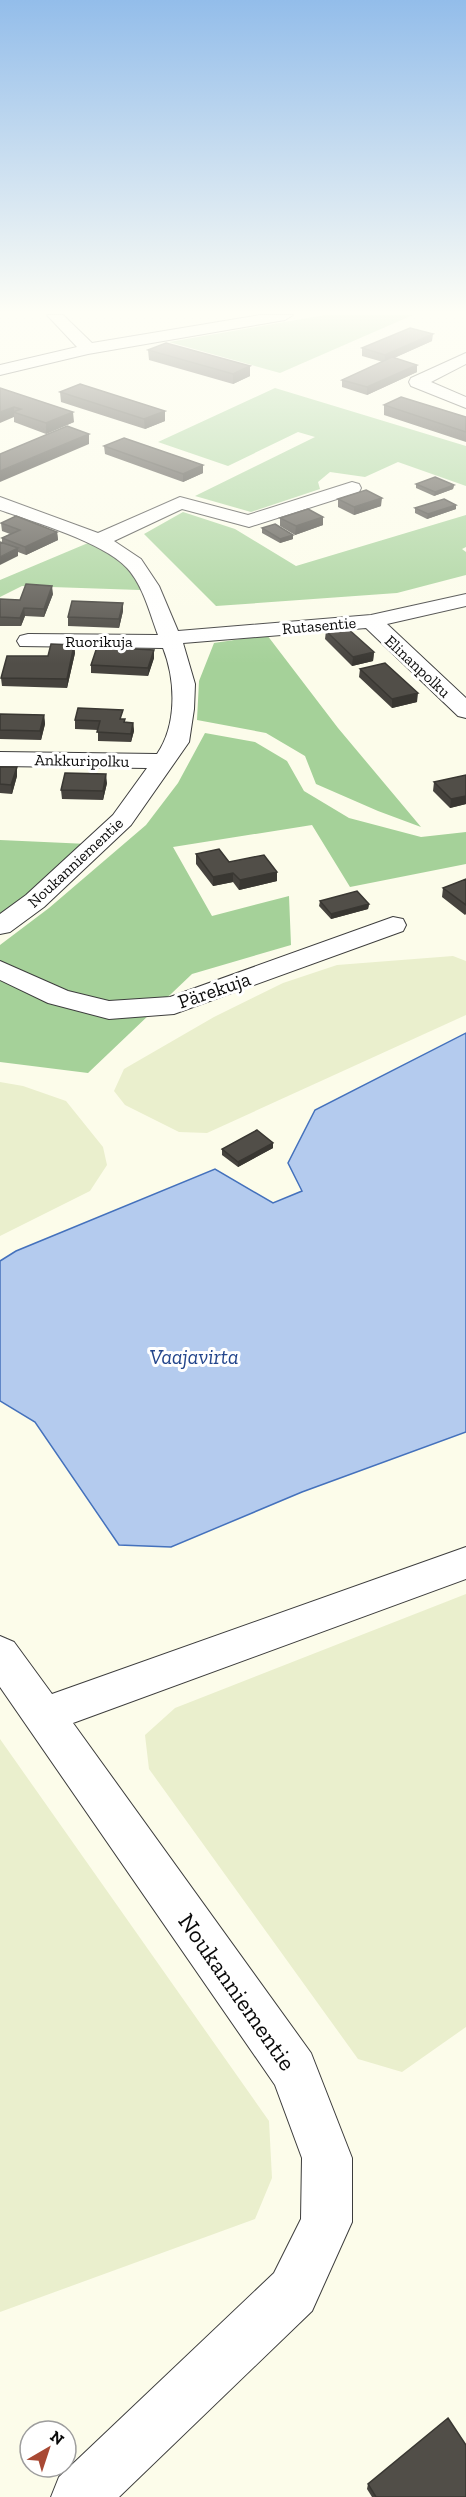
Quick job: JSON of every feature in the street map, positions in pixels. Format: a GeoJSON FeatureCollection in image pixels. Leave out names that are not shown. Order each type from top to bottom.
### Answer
{"type":"FeatureCollection","features":[{"type":"Feature","properties":{"kind":"street"},"geometry":{"type":"LineString","coordinates":[[99,540],[180,503],[249,521],[352,488]]}},
{"type":"Feature","properties":{"kind":"street","name":"Noukanniementie"},"geometry":{"type":"LineString","coordinates":[[0,926],[35,901],[122,820],[177,742],[183,709],[184,684],[170,640],[148,586],[134,564],[99,540],[5,509]]}},
{"type":"Feature","properties":{"kind":"street","name":"Rutasentie"},"geometry":{"type":"LineString","coordinates":[[170,640],[371,621],[466,600]]}},
{"type":"Feature","properties":{"kind":"street","name":"Elinanpolku"},"geometry":{"type":"LineString","coordinates":[[371,621],[466,711]]}},
{"type":"Feature","properties":{"kind":"street","name":"Ruorikuja"},"geometry":{"type":"LineString","coordinates":[[28,641],[170,640]]}},
{"type":"Feature","properties":{"kind":"street","name":"Ankkuripolku"},"geometry":{"type":"LineString","coordinates":[[0,759],[164,761]]}},
{"type":"Feature","properties":{"kind":"street","name":"Pärekuja"},"geometry":{"type":"LineString","coordinates":[[0,969],[58,997],[109,1010],[174,1005],[393,925]]}},
{"type":"Feature","properties":{"kind":"street"},"geometry":{"type":"LineString","coordinates":[[42,1716],[466,1563]]}},
{"type":"Feature","properties":{"kind":"street","name":"Noukanniementie"},"geometry":{"type":"LineString","coordinates":[[0,1654],[294,2070],[327,2158],[326,2222],[293,2292],[79,2497]]}},
{"type":"Feature","properties":{"kind":"green space"},"geometry":{"type":"Polygon","coordinates":[[[181,432],[418,432],[466,446],[466,486],[398,462],[365,477],[330,472],[318,482],[320,489],[251,512],[195,496],[315,437],[298,432],[228,466],[158,442],[181,432]]]}},
{"type":"Feature","properties":{"kind":"green space"},"geometry":{"type":"Polygon","coordinates":[[[183,512],[235,529],[296,566],[466,515],[466,547],[462,549],[466,552],[466,575],[397,593],[216,606],[144,534],[183,512]]]}},
{"type":"Feature","properties":{"kind":"green space"},"geometry":{"type":"Polygon","coordinates":[[[88,543],[121,560],[134,573],[140,590],[22,586],[0,597],[0,580],[88,543]]]}},
{"type":"Feature","properties":{"kind":"green space"},"geometry":{"type":"Polygon","coordinates":[[[267,635],[338,728],[421,827],[316,784],[305,756],[266,733],[197,720],[199,681],[214,643],[267,635]]]}},
{"type":"Feature","properties":{"kind":"green space"},"geometry":{"type":"Polygon","coordinates":[[[205,733],[255,742],[287,761],[304,791],[349,818],[421,837],[466,832],[466,864],[350,887],[312,825],[173,847],[212,916],[289,896],[291,945],[192,974],[88,1073],[0,1062],[0,945],[49,908],[146,825],[178,783],[205,733]]]}},
{"type":"Feature","properties":{"kind":"green space"},"geometry":{"type":"Polygon","coordinates":[[[0,840],[88,844],[0,918],[0,840]]]}},
{"type":"Feature","properties":{"kind":"green space"},"geometry":{"type":"Polygon","coordinates":[[[453,956],[466,961],[466,1015],[207,1133],[179,1132],[125,1105],[114,1091],[124,1069],[214,1017],[283,983],[337,965],[453,956]]]}},
{"type":"Feature","properties":{"kind":"green space"},"geometry":{"type":"Polygon","coordinates":[[[0,1082],[23,1086],[66,1101],[103,1147],[107,1165],[90,1191],[0,1236],[0,1082]]]}},
{"type":"Feature","properties":{"kind":"green space"},"geometry":{"type":"Polygon","coordinates":[[[466,1594],[466,2027],[402,2072],[358,2059],[149,1769],[145,1735],[175,1708],[466,1594]]]}},
{"type":"Feature","properties":{"kind":"green space"},"geometry":{"type":"Polygon","coordinates":[[[0,1739],[269,2121],[272,2178],[255,2219],[0,2312],[0,1739]]]}},
{"type":"Feature","properties":{"kind":"water","name":"Vaajavirta"},"geometry":{"type":"Polygon","coordinates":[[[466,1033],[466,1432],[302,1492],[171,1547],[119,1545],[35,1422],[0,1401],[0,1261],[16,1251],[215,1169],[273,1203],[302,1191],[288,1163],[315,1110],[466,1033]]]}},
{"type":"Feature","properties":{"kind":"building"},"geometry":{"type":"Polygon","coordinates":[[[54,432],[82,432],[89,434],[0,471],[0,454],[54,432]]]}},
{"type":"Feature","properties":{"kind":"building"},"geometry":{"type":"Polygon","coordinates":[[[124,438],[203,465],[183,474],[104,446],[124,438]]]}},
{"type":"Feature","properties":{"kind":"building"},"geometry":{"type":"Polygon","coordinates":[[[435,477],[454,485],[435,492],[416,484],[435,477]]]}},
{"type":"Feature","properties":{"kind":"building"},"geometry":{"type":"Polygon","coordinates":[[[366,490],[382,498],[354,507],[338,499],[366,490]]]}},
{"type":"Feature","properties":{"kind":"building"},"geometry":{"type":"Polygon","coordinates":[[[444,499],[456,505],[428,514],[415,508],[444,499]]]}},
{"type":"Feature","properties":{"kind":"building"},"geometry":{"type":"Polygon","coordinates":[[[308,509],[323,517],[296,526],[280,518],[308,509]]]}},
{"type":"Feature","properties":{"kind":"building"},"geometry":{"type":"Polygon","coordinates":[[[16,516],[57,532],[25,547],[2,538],[20,530],[1,523],[16,516]]]}},
{"type":"Feature","properties":{"kind":"building"},"geometry":{"type":"Polygon","coordinates":[[[275,524],[293,535],[280,539],[262,528],[275,524]]]}},
{"type":"Feature","properties":{"kind":"building"},"geometry":{"type":"Polygon","coordinates":[[[0,542],[18,548],[0,557],[0,542]]]}},
{"type":"Feature","properties":{"kind":"building"},"geometry":{"type":"Polygon","coordinates":[[[26,584],[52,586],[44,609],[24,608],[20,618],[0,617],[0,599],[20,600],[26,584]]]}},
{"type":"Feature","properties":{"kind":"building"},"geometry":{"type":"Polygon","coordinates":[[[72,601],[123,603],[119,619],[68,617],[72,601]]]}},
{"type":"Feature","properties":{"kind":"building"},"geometry":{"type":"Polygon","coordinates":[[[346,627],[374,652],[353,657],[326,631],[346,627]]]}},
{"type":"Feature","properties":{"kind":"building"},"geometry":{"type":"Polygon","coordinates":[[[51,644],[74,645],[67,679],[1,678],[7,656],[48,656],[51,644]]]}},
{"type":"Feature","properties":{"kind":"building"},"geometry":{"type":"Polygon","coordinates":[[[97,647],[154,650],[148,668],[91,665],[97,647]]]}},
{"type":"Feature","properties":{"kind":"building"},"geometry":{"type":"Polygon","coordinates":[[[385,663],[418,693],[392,699],[360,669],[385,663]]]}},
{"type":"Feature","properties":{"kind":"building"},"geometry":{"type":"Polygon","coordinates":[[[78,708],[123,710],[120,719],[133,723],[131,734],[97,732],[100,721],[75,720],[78,708]]]}},
{"type":"Feature","properties":{"kind":"building"},"geometry":{"type":"Polygon","coordinates":[[[0,714],[44,715],[40,731],[0,730],[0,714]]]}},
{"type":"Feature","properties":{"kind":"building"},"geometry":{"type":"Polygon","coordinates":[[[0,767],[17,767],[11,785],[0,784],[0,767]]]}},
{"type":"Feature","properties":{"kind":"building"},"geometry":{"type":"Polygon","coordinates":[[[65,773],[106,774],[103,791],[61,790],[65,773]]]}},
{"type":"Feature","properties":{"kind":"building"},"geometry":{"type":"Polygon","coordinates":[[[466,775],[466,796],[451,799],[434,782],[466,775]]]}},
{"type":"Feature","properties":{"kind":"building"},"geometry":{"type":"Polygon","coordinates":[[[219,849],[229,862],[264,855],[277,872],[240,880],[233,873],[213,877],[196,854],[219,849]]]}},
{"type":"Feature","properties":{"kind":"building"},"geometry":{"type":"Polygon","coordinates":[[[466,879],[466,905],[443,888],[466,879]]]}},
{"type":"Feature","properties":{"kind":"building"},"geometry":{"type":"Polygon","coordinates":[[[357,891],[369,904],[331,914],[320,901],[357,891]]]}},
{"type":"Feature","properties":{"kind":"building"},"geometry":{"type":"Polygon","coordinates":[[[257,1130],[273,1143],[238,1162],[222,1149],[257,1130]]]}},
{"type":"Feature","properties":{"kind":"building"},"geometry":{"type":"Polygon","coordinates":[[[448,2418],[466,2445],[466,2497],[376,2497],[368,2484],[448,2418]]]}}]}
